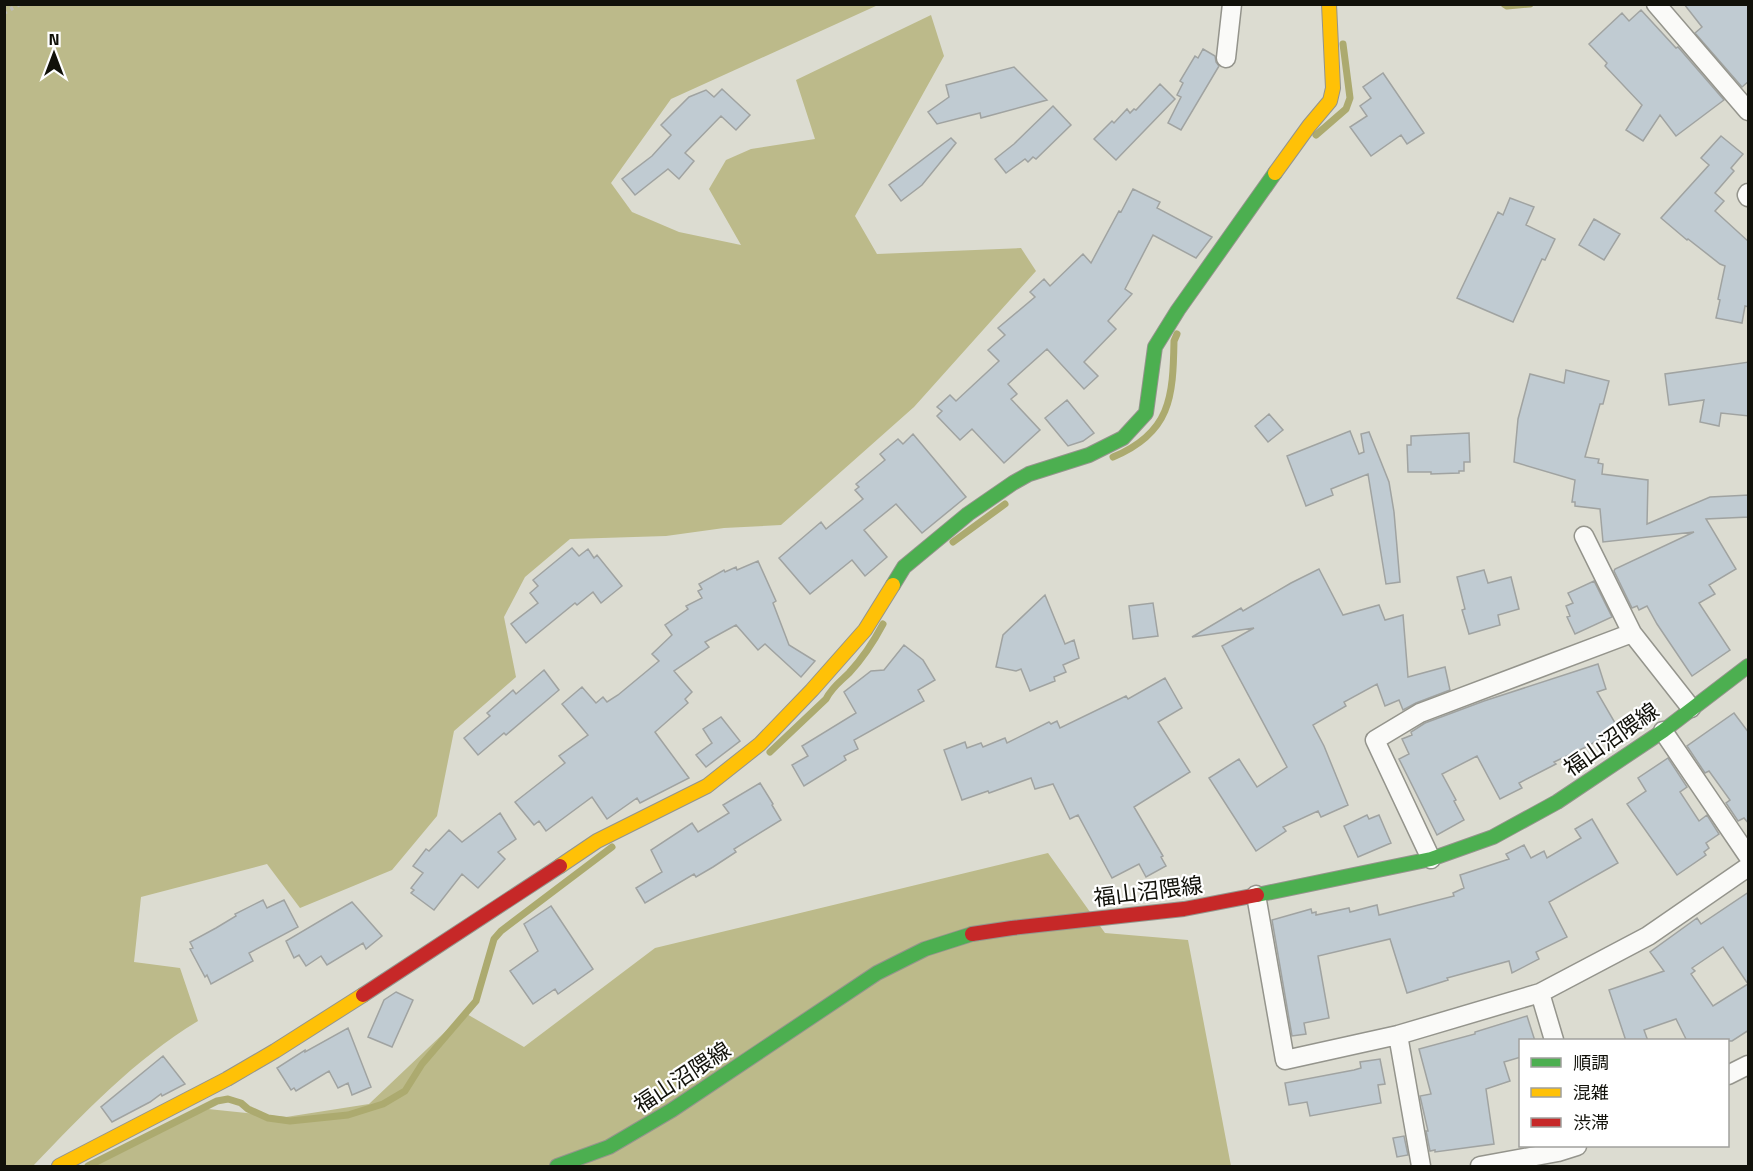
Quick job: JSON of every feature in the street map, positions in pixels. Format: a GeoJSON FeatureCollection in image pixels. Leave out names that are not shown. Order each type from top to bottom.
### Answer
{"type":"FeatureCollection","features":[{"type":"Feature","properties":{"kind":"street"},"geometry":{"type":"LineString","coordinates":[[1226,58],[1232,4]]}},
{"type":"Feature","properties":{"kind":"street"},"geometry":{"type":"LineString","coordinates":[[59,1167],[228,1079],[381,984],[597,841],[707,786],[760,744],[812,690],[865,630],[904,567],[968,514],[1013,483],[1029,474],[1089,456],[1123,438],[1146,413],[1155,346],[1178,310],[1309,126],[1330,101],[1333,88],[1329,4]]}},
{"type":"Feature","properties":{"kind":"street"},"geometry":{"type":"LineString","coordinates":[[1664,7],[1749,111]]}},
{"type":"Feature","properties":{"kind":"street"},"geometry":{"type":"LineString","coordinates":[[1584,536],[1632,633],[1691,708]]}},
{"type":"Feature","properties":{"kind":"street"},"geometry":{"type":"LineString","coordinates":[[1431,859],[1375,740],[1420,713],[1632,633]]}},
{"type":"Feature","properties":{"kind":"street","name":"福山沼隈線"},"geometry":{"type":"LineString","coordinates":[[557,1167],[609,1147],[672,1110],[877,973],[925,949],[966,935],[1184,909],[1256,895],[1431,859],[1493,837],[1557,802],[1663,731],[1749,666]]}},
{"type":"Feature","properties":{"kind":"street"},"geometry":{"type":"LineString","coordinates":[[1663,731],[1749,856]]}},
{"type":"Feature","properties":{"kind":"street"},"geometry":{"type":"LineString","coordinates":[[1256,895],[1285,1060],[1398,1035],[1540,993],[1648,936],[1749,867]]}},
{"type":"Feature","properties":{"kind":"street"},"geometry":{"type":"LineString","coordinates":[[1540,993],[1553,1039]]}},
{"type":"Feature","properties":{"kind":"street"},"geometry":{"type":"LineString","coordinates":[[1398,1035],[1421,1167]]}},
{"type":"Feature","properties":{"kind":"street"},"geometry":{"type":"LineString","coordinates":[[1729,1075],[1749,1065]]}},
{"type":"Feature","properties":{"kind":"street"},"geometry":{"type":"LineString","coordinates":[[1479,1167],[1574,1147]]}},
{"type":"Feature","properties":{"kind":"path"},"geometry":{"type":"LineString","coordinates":[[4,13],[20,4]]}},
{"type":"Feature","properties":{"kind":"shaded area"},"geometry":{"type":"Polygon","coordinates":[[[5,4],[878,5],[671,99],[611,183],[632,212],[679,232],[741,245],[709,189],[726,160],[751,149],[815,139],[796,80],[931,15],[944,56],[855,216],[877,254],[1021,248],[1036,271],[914,407],[781,525],[724,528],[666,536],[570,539],[525,577],[504,617],[516,677],[454,731],[437,816],[392,870],[300,908],[267,864],[141,897],[134,962],[180,968],[198,1021],[131,1070],[33,1166],[4,1166],[5,4]]]}},
{"type":"Feature","properties":{"kind":"shaded area"},"geometry":{"type":"Polygon","coordinates":[[[1048,853],[1105,933],[1188,940],[1231,1166],[84,1166],[208,1109],[286,1117],[369,1104],[465,1013],[524,1047],[655,948],[1048,853]]]}},
{"type":"Feature","properties":{"kind":"building"},"geometry":{"type":"Polygon","coordinates":[[[1684,4],[1749,4],[1749,81],[1742,87],[1695,33],[1702,27],[1684,4]]]}},
{"type":"Feature","properties":{"kind":"building"},"geometry":{"type":"Polygon","coordinates":[[[1641,10],[1676,48],[1678,47],[1724,100],[1676,136],[1660,115],[1643,141],[1626,130],[1642,105],[1605,66],[1607,63],[1589,44],[1622,13],[1629,21],[1641,10]]]}},
{"type":"Feature","properties":{"kind":"building"},"geometry":{"type":"Polygon","coordinates":[[[1203,49],[1215,56],[1219,66],[1181,130],[1168,123],[1181,97],[1177,95],[1183,83],[1180,81],[1195,56],[1198,58],[1203,49]]]}},
{"type":"Feature","properties":{"kind":"building"},"geometry":{"type":"Polygon","coordinates":[[[1014,67],[1047,100],[981,118],[980,113],[937,124],[928,112],[949,97],[946,85],[1014,67]]]}},
{"type":"Feature","properties":{"kind":"building"},"geometry":{"type":"Polygon","coordinates":[[[1383,73],[1424,133],[1407,144],[1401,135],[1371,156],[1350,127],[1367,116],[1360,106],[1371,98],[1363,87],[1383,73]]]}},
{"type":"Feature","properties":{"kind":"building"},"geometry":{"type":"Polygon","coordinates":[[[1160,84],[1175,99],[1116,160],[1094,139],[1127,109],[1130,113],[1136,110],[1160,84]]]}},
{"type":"Feature","properties":{"kind":"building"},"geometry":{"type":"Polygon","coordinates":[[[722,89],[750,115],[736,130],[721,116],[685,153],[694,161],[679,179],[668,169],[635,195],[622,179],[652,156],[671,135],[661,125],[689,97],[706,90],[714,97],[722,89]]]}},
{"type":"Feature","properties":{"kind":"building"},"geometry":{"type":"Polygon","coordinates":[[[1053,106],[1071,125],[1036,159],[1033,157],[1028,162],[1025,159],[1006,173],[995,159],[1053,106]]]}},
{"type":"Feature","properties":{"kind":"building"},"geometry":{"type":"Polygon","coordinates":[[[1721,136],[1743,154],[1731,168],[1734,171],[1715,193],[1724,201],[1715,211],[1749,242],[1749,307],[1745,306],[1742,323],[1716,318],[1725,266],[1687,240],[1661,218],[1709,165],[1701,158],[1721,136]]]}},
{"type":"Feature","properties":{"kind":"building"},"geometry":{"type":"Polygon","coordinates":[[[951,138],[956,143],[922,185],[901,201],[889,185],[951,138]]]}},
{"type":"Feature","properties":{"kind":"building"},"geometry":{"type":"Polygon","coordinates":[[[1133,189],[1160,202],[1157,208],[1212,237],[1196,258],[1153,235],[1125,289],[1132,294],[1108,321],[1116,329],[1084,362],[1098,376],[1084,389],[1047,349],[1008,384],[1017,394],[1011,399],[1040,430],[1004,463],[972,429],[960,440],[937,416],[942,411],[937,407],[950,395],[956,401],[999,361],[988,350],[1005,335],[998,328],[1035,297],[1030,292],[1044,279],[1050,286],[1083,254],[1091,263],[1133,189]]]}},
{"type":"Feature","properties":{"kind":"building"},"geometry":{"type":"Polygon","coordinates":[[[1510,198],[1534,207],[1526,225],[1555,239],[1545,260],[1542,259],[1513,322],[1457,298],[1498,212],[1503,215],[1510,198]]]}},
{"type":"Feature","properties":{"kind":"building"},"geometry":{"type":"Polygon","coordinates":[[[1594,219],[1620,234],[1604,260],[1579,245],[1594,219]]]}},
{"type":"Feature","properties":{"kind":"building"},"geometry":{"type":"Polygon","coordinates":[[[1749,362],[1749,416],[1721,413],[1719,426],[1700,422],[1704,400],[1669,405],[1665,374],[1749,362]]]}},
{"type":"Feature","properties":{"kind":"building"},"geometry":{"type":"Polygon","coordinates":[[[1566,370],[1609,381],[1585,457],[1599,459],[1598,463],[1603,464],[1602,474],[1648,480],[1647,524],[1710,497],[1749,495],[1749,517],[1706,519],[1736,569],[1709,585],[1715,594],[1699,603],[1730,650],[1692,676],[1647,606],[1639,610],[1637,606],[1632,608],[1614,571],[1694,532],[1603,542],[1600,509],[1575,506],[1575,502],[1572,502],[1575,480],[1514,462],[1518,419],[1530,374],[1564,383],[1566,370]]]}},
{"type":"Feature","properties":{"kind":"building"},"geometry":{"type":"Polygon","coordinates":[[[1067,400],[1094,433],[1083,441],[1068,446],[1045,418],[1067,400]]]}},
{"type":"Feature","properties":{"kind":"building"},"geometry":{"type":"Polygon","coordinates":[[[1269,414],[1283,430],[1268,442],[1255,426],[1269,414]]]}},
{"type":"Feature","properties":{"kind":"building"},"geometry":{"type":"Polygon","coordinates":[[[1350,431],[1359,454],[1364,452],[1361,434],[1369,432],[1389,482],[1400,582],[1386,584],[1368,474],[1331,489],[1333,495],[1306,506],[1287,456],[1350,431]]]}},
{"type":"Feature","properties":{"kind":"building"},"geometry":{"type":"Polygon","coordinates":[[[1469,433],[1470,462],[1464,462],[1464,471],[1431,474],[1431,472],[1408,472],[1407,445],[1411,445],[1411,436],[1469,433]]]}},
{"type":"Feature","properties":{"kind":"building"},"geometry":{"type":"Polygon","coordinates":[[[913,434],[966,497],[922,533],[896,504],[864,530],[887,557],[865,576],[852,560],[810,594],[779,558],[821,522],[826,529],[863,499],[855,490],[859,487],[856,484],[885,460],[880,454],[898,439],[903,444],[913,434]]]}},
{"type":"Feature","properties":{"kind":"building"},"geometry":{"type":"Polygon","coordinates":[[[572,548],[579,556],[588,549],[594,558],[597,555],[622,586],[601,603],[593,592],[577,605],[575,603],[526,643],[511,624],[538,603],[530,593],[538,586],[533,580],[572,548]]]}},
{"type":"Feature","properties":{"kind":"building"},"geometry":{"type":"Polygon","coordinates":[[[758,561],[776,601],[773,603],[789,645],[815,661],[801,677],[765,644],[758,650],[736,625],[705,642],[709,647],[674,671],[692,692],[685,699],[688,703],[655,732],[689,778],[640,803],[637,798],[607,819],[592,797],[546,831],[539,821],[534,825],[515,802],[565,763],[559,756],[588,735],[562,704],[582,687],[596,703],[603,697],[607,702],[618,695],[659,661],[652,654],[672,635],[665,625],[688,609],[686,606],[702,598],[698,591],[702,589],[699,584],[724,570],[725,572],[736,567],[737,570],[758,561]]]}},
{"type":"Feature","properties":{"kind":"building"},"geometry":{"type":"Polygon","coordinates":[[[1319,569],[1343,615],[1379,605],[1385,620],[1403,615],[1408,677],[1445,667],[1450,690],[1403,710],[1399,700],[1385,706],[1377,684],[1344,702],[1346,706],[1313,725],[1348,805],[1321,817],[1318,811],[1283,827],[1286,831],[1256,851],[1209,778],[1239,759],[1257,787],[1287,767],[1222,646],[1254,628],[1192,637],[1241,608],[1243,611],[1319,569]]]}},
{"type":"Feature","properties":{"kind":"building"},"geometry":{"type":"Polygon","coordinates":[[[1484,570],[1488,583],[1511,577],[1519,609],[1498,615],[1500,625],[1469,634],[1462,610],[1465,609],[1457,577],[1484,570]]]}},
{"type":"Feature","properties":{"kind":"building"},"geometry":{"type":"Polygon","coordinates":[[[1594,581],[1612,617],[1575,634],[1567,617],[1570,616],[1566,606],[1573,603],[1568,593],[1594,581]]]}},
{"type":"Feature","properties":{"kind":"building"},"geometry":{"type":"Polygon","coordinates":[[[1045,595],[1065,644],[1074,640],[1079,658],[1063,665],[1066,672],[1054,677],[1055,681],[1030,691],[1021,669],[1016,671],[996,667],[1003,635],[1045,595]]]}},
{"type":"Feature","properties":{"kind":"building"},"geometry":{"type":"Polygon","coordinates":[[[1153,603],[1158,636],[1133,639],[1129,606],[1153,603]]]}},
{"type":"Feature","properties":{"kind":"building"},"geometry":{"type":"Polygon","coordinates":[[[904,645],[923,660],[935,680],[918,690],[924,701],[854,740],[858,749],[844,756],[846,760],[804,786],[792,765],[808,756],[802,746],[856,713],[844,692],[871,671],[884,670],[904,645]]]}},
{"type":"Feature","properties":{"kind":"building"},"geometry":{"type":"Polygon","coordinates":[[[1598,664],[1606,689],[1597,692],[1618,728],[1519,783],[1522,788],[1500,799],[1477,756],[1442,774],[1464,820],[1437,835],[1399,759],[1409,754],[1402,739],[1412,735],[1411,732],[1425,723],[1598,664]]]}},
{"type":"Feature","properties":{"kind":"building"},"geometry":{"type":"Polygon","coordinates":[[[544,670],[559,690],[506,735],[504,733],[478,755],[464,738],[490,716],[487,713],[513,690],[516,694],[544,670]]]}},
{"type":"Feature","properties":{"kind":"building"},"geometry":{"type":"Polygon","coordinates":[[[1165,678],[1182,708],[1158,722],[1190,772],[1134,807],[1163,856],[1161,857],[1166,866],[1146,877],[1139,864],[1112,878],[1078,815],[1070,819],[1053,784],[1035,789],[1031,778],[962,800],[944,750],[965,742],[967,748],[981,743],[983,747],[1005,738],[1007,743],[1049,722],[1051,724],[1057,721],[1060,728],[1126,696],[1128,699],[1165,678]]]}},
{"type":"Feature","properties":{"kind":"building"},"geometry":{"type":"Polygon","coordinates":[[[1734,713],[1749,733],[1749,824],[1744,818],[1738,821],[1726,803],[1730,800],[1709,771],[1705,773],[1687,746],[1734,713]]]}},
{"type":"Feature","properties":{"kind":"building"},"geometry":{"type":"Polygon","coordinates":[[[721,717],[740,741],[706,767],[696,755],[712,743],[703,729],[721,717]]]}},
{"type":"Feature","properties":{"kind":"building"},"geometry":{"type":"Polygon","coordinates":[[[1668,758],[1687,787],[1680,792],[1699,821],[1707,815],[1719,834],[1706,843],[1709,848],[1704,852],[1706,855],[1677,875],[1627,804],[1646,791],[1638,778],[1668,758]]]}},
{"type":"Feature","properties":{"kind":"building"},"geometry":{"type":"Polygon","coordinates":[[[760,783],[781,820],[734,849],[736,852],[713,867],[696,877],[694,874],[645,903],[636,888],[662,872],[651,850],[692,823],[698,832],[729,813],[723,805],[760,783]]]}},
{"type":"Feature","properties":{"kind":"building"},"geometry":{"type":"Polygon","coordinates":[[[500,813],[516,839],[498,852],[505,859],[478,888],[462,874],[434,910],[411,893],[414,890],[411,888],[423,873],[413,866],[426,849],[429,851],[449,830],[462,842],[500,813]]]}},
{"type":"Feature","properties":{"kind":"building"},"geometry":{"type":"Polygon","coordinates":[[[1367,815],[1369,819],[1379,815],[1391,843],[1358,857],[1344,826],[1367,815]]]}},
{"type":"Feature","properties":{"kind":"building"},"geometry":{"type":"Polygon","coordinates":[[[1592,819],[1618,863],[1549,902],[1567,937],[1536,952],[1539,959],[1512,973],[1509,961],[1447,978],[1448,980],[1407,993],[1390,939],[1318,956],[1329,1018],[1304,1023],[1306,1034],[1292,1036],[1272,920],[1311,909],[1312,913],[1316,912],[1316,915],[1349,908],[1350,912],[1377,905],[1379,915],[1454,896],[1453,893],[1464,888],[1460,875],[1509,859],[1506,854],[1524,845],[1531,858],[1544,851],[1547,858],[1581,838],[1575,829],[1592,819]]]}},
{"type":"Feature","properties":{"kind":"building"},"geometry":{"type":"Polygon","coordinates":[[[1749,892],[1749,1030],[1732,1041],[1729,1039],[1686,1039],[1676,1019],[1644,1030],[1647,1039],[1625,1039],[1609,990],[1664,971],[1650,952],[1697,918],[1701,924],[1749,892]],[[1723,947],[1692,968],[1695,971],[1691,974],[1713,1006],[1748,984],[1723,947]]]}},
{"type":"Feature","properties":{"kind":"building"},"geometry":{"type":"Polygon","coordinates":[[[263,900],[267,908],[284,900],[298,927],[249,953],[253,961],[211,984],[190,949],[193,948],[190,942],[236,916],[235,914],[263,900]]]}},
{"type":"Feature","properties":{"kind":"building"},"geometry":{"type":"Polygon","coordinates":[[[352,902],[382,936],[366,949],[363,943],[327,965],[321,956],[306,966],[299,955],[294,958],[286,941],[352,902]]]}},
{"type":"Feature","properties":{"kind":"building"},"geometry":{"type":"Polygon","coordinates":[[[551,906],[593,969],[558,994],[555,989],[533,1004],[510,971],[538,951],[524,924],[551,906]]]}},
{"type":"Feature","properties":{"kind":"building"},"geometry":{"type":"Polygon","coordinates":[[[396,992],[413,1000],[392,1047],[368,1037],[384,1000],[396,992]]]}},
{"type":"Feature","properties":{"kind":"building"},"geometry":{"type":"Polygon","coordinates":[[[1527,1016],[1534,1039],[1519,1039],[1519,1058],[1504,1062],[1510,1081],[1486,1089],[1494,1144],[1430,1151],[1420,1096],[1431,1094],[1419,1049],[1475,1034],[1475,1032],[1527,1016]]]}},
{"type":"Feature","properties":{"kind":"building"},"geometry":{"type":"Polygon","coordinates":[[[348,1028],[371,1087],[352,1095],[348,1083],[338,1088],[329,1071],[296,1091],[294,1088],[291,1090],[277,1068],[305,1050],[305,1052],[348,1028]]]}},
{"type":"Feature","properties":{"kind":"building"},"geometry":{"type":"Polygon","coordinates":[[[163,1056],[185,1084],[162,1096],[161,1094],[112,1122],[101,1107],[163,1056]]]}},
{"type":"Feature","properties":{"kind":"building"},"geometry":{"type":"Polygon","coordinates":[[[1380,1059],[1385,1084],[1378,1085],[1381,1103],[1310,1116],[1307,1102],[1289,1105],[1285,1083],[1354,1070],[1361,1068],[1360,1062],[1380,1059]]]}},
{"type":"Feature","properties":{"kind":"building"},"geometry":{"type":"Polygon","coordinates":[[[1404,1136],[1408,1155],[1397,1157],[1393,1138],[1404,1136]]]}},
{"type":"Feature","properties":{"kind":"waterway"},"geometry":{"type":"LineString","coordinates":[[1504,4],[1507,6],[1530,4]]}},
{"type":"Feature","properties":{"kind":"waterway"},"geometry":{"type":"LineString","coordinates":[[1316,135],[1346,109],[1350,98],[1343,44]]}},
{"type":"Feature","properties":{"kind":"waterway"},"geometry":{"type":"LineString","coordinates":[[1113,457],[1147,437],[1158,425],[1170,396],[1174,341],[1177,334]]}},
{"type":"Feature","properties":{"kind":"waterway"},"geometry":{"type":"LineString","coordinates":[[953,542],[1005,504]]}},
{"type":"Feature","properties":{"kind":"waterway"},"geometry":{"type":"LineString","coordinates":[[770,752],[826,699],[854,668],[883,624]]}},
{"type":"Feature","properties":{"kind":"waterway"},"geometry":{"type":"LineString","coordinates":[[88,1166],[217,1101],[228,1099],[241,1103],[248,1109],[268,1118],[290,1121],[348,1115],[383,1104],[405,1091],[422,1064],[476,1001],[494,939],[501,931],[612,847]]}},
{"type":"Feature","properties":{"kind":"traffic: fast"},"geometry":{"type":"LineString","coordinates":[[893,585],[904,567],[968,514],[1013,483],[1029,474],[1089,455],[1123,438],[1146,413],[1155,347],[1178,310],[1275,173]]}},
{"type":"Feature","properties":{"kind":"traffic: fast"},"geometry":{"type":"LineString","coordinates":[[1257,895],[1431,859],[1493,837],[1557,802],[1663,731],[1748,666]]}},
{"type":"Feature","properties":{"kind":"traffic: fast"},"geometry":{"type":"LineString","coordinates":[[557,1166],[609,1147],[672,1110],[877,973],[925,949],[972,934]]}},
{"type":"Feature","properties":{"kind":"traffic: slow"},"geometry":{"type":"LineString","coordinates":[[1275,173],[1330,101],[1333,88],[1329,4]]}},
{"type":"Feature","properties":{"kind":"traffic: slow"},"geometry":{"type":"LineString","coordinates":[[560,866],[597,841],[707,786],[760,744],[865,630],[893,585]]}},
{"type":"Feature","properties":{"kind":"traffic: slow"},"geometry":{"type":"LineString","coordinates":[[59,1166],[227,1079],[363,995]]}},
{"type":"Feature","properties":{"kind":"traffic: jam"},"geometry":{"type":"LineString","coordinates":[[363,995],[560,866]]}},
{"type":"Feature","properties":{"kind":"traffic: jam"},"geometry":{"type":"LineString","coordinates":[[972,934],[1184,909],[1257,895]]}}]}
